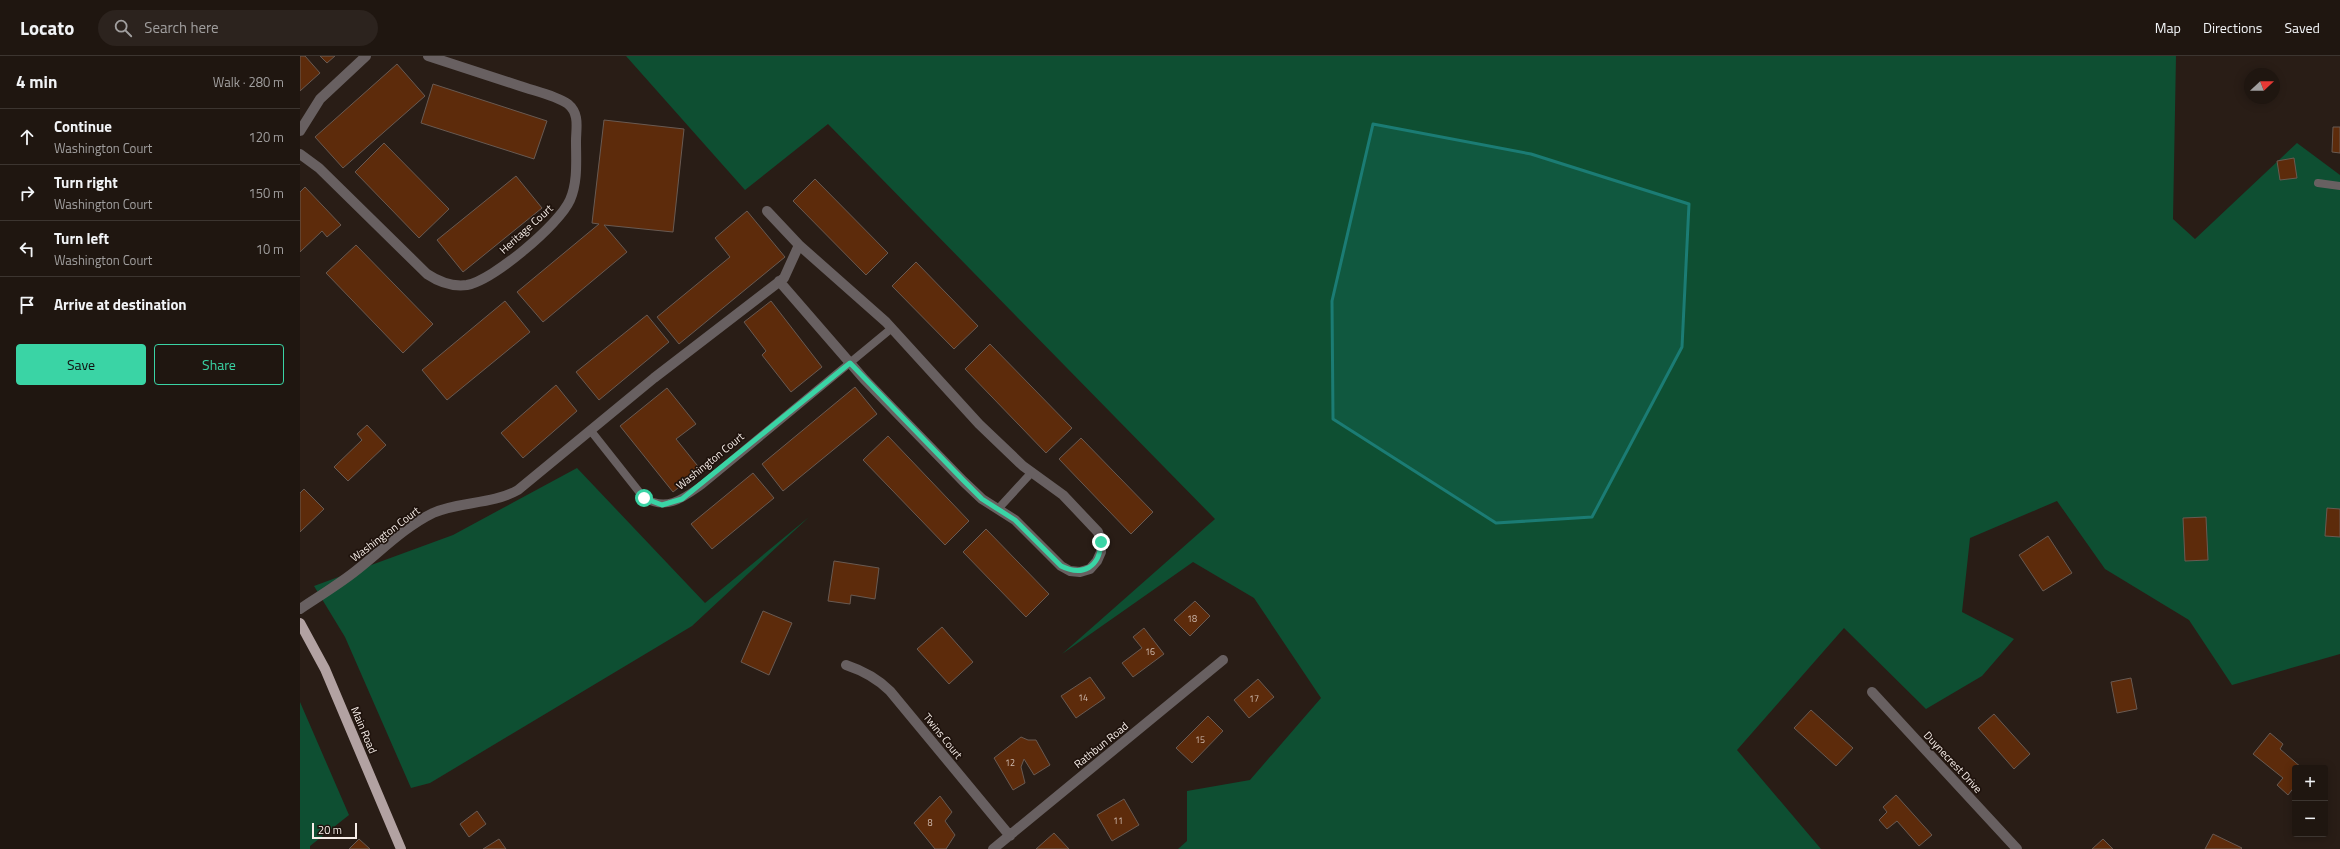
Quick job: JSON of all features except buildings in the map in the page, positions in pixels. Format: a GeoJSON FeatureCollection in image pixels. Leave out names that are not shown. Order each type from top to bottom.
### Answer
{"type":"FeatureCollection","features":[{"type":"Feature","properties":{"kind":"main road","name":"Main Road"},"geometry":{"type":"LineString","coordinates":[[300,623],[325,669],[401,849]]}},
{"type":"Feature","properties":{"kind":"street"},"geometry":{"type":"LineString","coordinates":[[300,130],[320,99],[366,56]]}},
{"type":"Feature","properties":{"kind":"street","name":"Heritage Court"},"geometry":{"type":"LineString","coordinates":[[300,154],[319,168],[427,274],[435,280],[445,283],[465,285],[493,274],[545,230],[566,209],[575,180],[577,121],[574,112],[567,104],[538,92],[428,56]]}},
{"type":"Feature","properties":{"kind":"street"},"geometry":{"type":"LineString","coordinates":[[767,210],[799,246],[892,328],[978,424],[1032,472],[1063,495],[1098,532],[1101,542],[1101,552],[1097,561],[1090,568],[1080,572],[1070,571],[1061,566],[1015,520],[982,499],[850,363],[780,281]]}},
{"type":"Feature","properties":{"kind":"street","name":"Washington Court"},"geometry":{"type":"LineString","coordinates":[[300,609],[351,575],[416,523],[434,513],[453,507],[509,495],[591,431],[654,378],[784,278],[799,246]]}},
{"type":"Feature","properties":{"kind":"street","name":"Rathbun Road"},"geometry":{"type":"LineString","coordinates":[[994,849],[1223,660]]}},
{"type":"Feature","properties":{"kind":"street","name":"Twins Court"},"geometry":{"type":"LineString","coordinates":[[846,665],[862,670],[877,678],[890,691],[1010,836]]}},
{"type":"Feature","properties":{"kind":"street","name":"Duynecrest Drive"},"geometry":{"type":"LineString","coordinates":[[1872,692],[2017,849]]}},
{"type":"Feature","properties":{"kind":"lane"},"geometry":{"type":"LineString","coordinates":[[2318,183],[2340,186]]}},
{"type":"Feature","properties":{"kind":"lane","name":"Washington Court"},"geometry":{"type":"LineString","coordinates":[[591,431],[644,498],[652,503],[673,503],[682,499],[702,485],[892,328]]}},
{"type":"Feature","properties":{"kind":"lane"},"geometry":{"type":"LineString","coordinates":[[998,509],[1032,472]]}},
{"type":"Feature","properties":{"kind":"highlighted area"},"geometry":{"type":"Polygon","coordinates":[[[1373,124],[1531,154],[1689,204],[1682,347],[1592,517],[1496,523],[1333,419],[1332,301],[1373,124]]]}},
{"type":"Feature","properties":{"kind":"green space"},"geometry":{"type":"Polygon","coordinates":[[[626,56],[2176,56],[2173,219],[2195,239],[2297,143],[2340,175],[2340,654],[2232,685],[2189,620],[2105,569],[2057,501],[1970,538],[1962,612],[2014,639],[1982,676],[1926,709],[1844,628],[1737,750],[1821,849],[1178,849],[1187,841],[1187,791],[1250,780],[1321,698],[1254,598],[1193,562],[1062,654],[1215,519],[828,124],[745,190],[626,56]]]}},
{"type":"Feature","properties":{"kind":"green space"},"geometry":{"type":"Polygon","coordinates":[[[577,468],[705,603],[809,517],[692,626],[430,783],[411,788],[345,637],[314,586],[453,535],[577,468]]]}},
{"type":"Feature","properties":{"kind":"green space"},"geometry":{"type":"Polygon","coordinates":[[[300,702],[349,815],[310,846],[310,849],[300,849],[300,702]]]}},
{"type":"Feature","properties":{"kind":"route"},"geometry":{"type":"LineString","coordinates":[[644,498],[652,503],[662,505],[673,503],[682,499],[702,485],[850,363],[982,499],[1015,520],[1061,566],[1070,571],[1080,572],[1090,568],[1097,561],[1101,552],[1101,542]]}}]}
